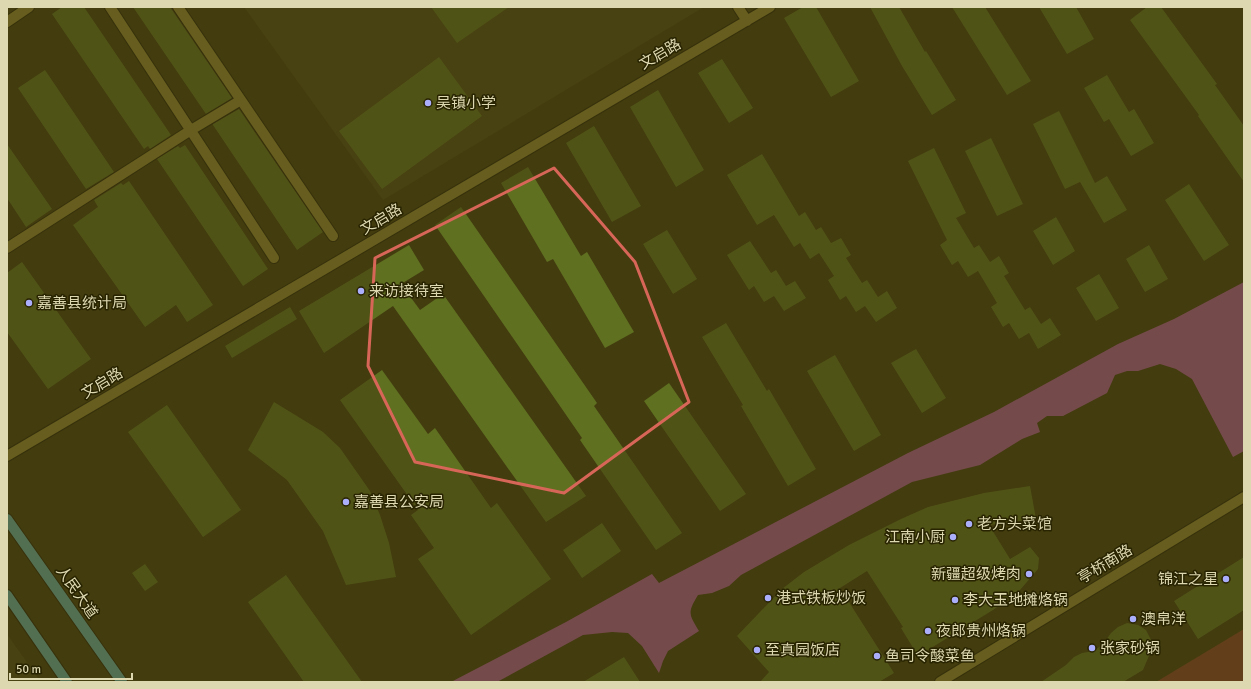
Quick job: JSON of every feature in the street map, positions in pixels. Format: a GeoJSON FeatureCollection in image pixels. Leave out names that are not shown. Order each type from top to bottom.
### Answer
{"type":"FeatureCollection","features":[{"type":"Feature","properties":{"kind":"main road","name":"人民大道"},"geometry":{"type":"LineString","coordinates":[[7,519],[122,682]]}},
{"type":"Feature","properties":{"kind":"main road"},"geometry":{"type":"LineString","coordinates":[[7,595],[67,682]]}},
{"type":"Feature","properties":{"kind":"street"},"geometry":{"type":"LineString","coordinates":[[7,22],[29,7]]}},
{"type":"Feature","properties":{"kind":"street"},"geometry":{"type":"LineString","coordinates":[[110,7],[274,258]]}},
{"type":"Feature","properties":{"kind":"street"},"geometry":{"type":"LineString","coordinates":[[178,7],[333,236]]}},
{"type":"Feature","properties":{"kind":"street"},"geometry":{"type":"LineString","coordinates":[[738,7],[747,21]]}},
{"type":"Feature","properties":{"kind":"street","name":"文启路"},"geometry":{"type":"LineString","coordinates":[[7,456],[770,7]]}},
{"type":"Feature","properties":{"kind":"street"},"geometry":{"type":"LineString","coordinates":[[7,248],[191,130],[241,100]]}},
{"type":"Feature","properties":{"kind":"street","name":"亭桥南路"},"geometry":{"type":"LineString","coordinates":[[940,682],[1244,497]]}},
{"type":"Feature","properties":{"kind":"highlighted area"},"geometry":{"type":"Polygon","coordinates":[[[554,168],[635,262],[689,402],[564,493],[415,462],[368,366],[375,258],[554,168]]]}},
{"type":"Feature","properties":{"kind":"shaded area","name":"吴镇小学"},"geometry":{"type":"Polygon","coordinates":[[[244,7],[704,7],[383,200],[244,7]]]}},
{"type":"Feature","properties":{"kind":"shaded area"},"geometry":{"type":"Polygon","coordinates":[[[1244,282],[1244,451],[1233,457],[1192,379],[1176,369],[1160,364],[1138,371],[1127,371],[1115,375],[1107,393],[1063,416],[1047,416],[1037,423],[1040,432],[1022,439],[980,465],[912,482],[741,575],[729,586],[712,593],[698,595],[692,606],[691,617],[699,631],[668,651],[659,673],[642,646],[628,633],[612,632],[583,635],[497,682],[451,682],[566,622],[652,574],[659,583],[908,453],[994,412],[1118,344],[1174,319],[1244,282]]]}},
{"type":"Feature","properties":{"kind":"shaded area"},"geometry":{"type":"Polygon","coordinates":[[[1244,629],[1244,682],[1156,682],[1244,629]]]}},
{"type":"Feature","properties":{"kind":"shaded area"},"geometry":{"type":"Polygon","coordinates":[[[7,634],[41,682],[7,682],[7,634]]]}},
{"type":"Feature","properties":{"kind":"building"},"geometry":{"type":"Polygon","coordinates":[[[62,7],[84,7],[171,135],[150,149],[148,146],[144,149],[52,14],[62,7]]]}},
{"type":"Feature","properties":{"kind":"building"},"geometry":{"type":"Polygon","coordinates":[[[133,7],[170,7],[232,98],[206,114],[133,7]]]}},
{"type":"Feature","properties":{"kind":"building"},"geometry":{"type":"Polygon","coordinates":[[[431,7],[509,7],[457,43],[431,7]]]}},
{"type":"Feature","properties":{"kind":"building"},"geometry":{"type":"Polygon","coordinates":[[[803,7],[816,7],[859,81],[831,97],[784,18],[803,7]]]}},
{"type":"Feature","properties":{"kind":"building"},"geometry":{"type":"Polygon","coordinates":[[[870,7],[899,7],[925,52],[926,51],[956,100],[932,115],[902,66],[870,7]]]}},
{"type":"Feature","properties":{"kind":"building"},"geometry":{"type":"Polygon","coordinates":[[[952,7],[985,7],[1031,81],[1007,95],[952,7]]]}},
{"type":"Feature","properties":{"kind":"building"},"geometry":{"type":"Polygon","coordinates":[[[1039,7],[1076,7],[1094,39],[1067,54],[1039,7]]]}},
{"type":"Feature","properties":{"kind":"building"},"geometry":{"type":"Polygon","coordinates":[[[1147,7],[1161,7],[1217,84],[1215,85],[1244,126],[1244,182],[1198,116],[1199,115],[1130,20],[1147,7]]]}},
{"type":"Feature","properties":{"kind":"building"},"geometry":{"type":"Polygon","coordinates":[[[439,57],[482,116],[382,189],[339,131],[439,57]]]}},
{"type":"Feature","properties":{"kind":"building"},"geometry":{"type":"Polygon","coordinates":[[[722,59],[753,108],[729,123],[698,73],[722,59]]]}},
{"type":"Feature","properties":{"kind":"building"},"geometry":{"type":"Polygon","coordinates":[[[45,70],[114,172],[86,189],[18,88],[45,70]]]}},
{"type":"Feature","properties":{"kind":"building"},"geometry":{"type":"Polygon","coordinates":[[[1107,75],[1129,112],[1134,109],[1154,143],[1131,156],[1109,119],[1104,122],[1084,88],[1107,75]]]}},
{"type":"Feature","properties":{"kind":"building"},"geometry":{"type":"Polygon","coordinates":[[[658,90],[704,170],[676,187],[630,107],[658,90]]]}},
{"type":"Feature","properties":{"kind":"building"},"geometry":{"type":"Polygon","coordinates":[[[239,109],[323,232],[297,250],[213,125],[239,109]]]}},
{"type":"Feature","properties":{"kind":"building"},"geometry":{"type":"Polygon","coordinates":[[[1059,111],[1095,183],[1107,176],[1127,210],[1104,223],[1080,182],[1065,189],[1033,124],[1059,111]]]}},
{"type":"Feature","properties":{"kind":"building"},"geometry":{"type":"Polygon","coordinates":[[[594,126],[641,206],[612,222],[566,143],[594,126]]]}},
{"type":"Feature","properties":{"kind":"building"},"geometry":{"type":"Polygon","coordinates":[[[991,138],[1023,204],[997,216],[965,151],[991,138]]]}},
{"type":"Feature","properties":{"kind":"building"},"geometry":{"type":"Polygon","coordinates":[[[7,144],[52,209],[26,227],[7,198],[7,144]]]}},
{"type":"Feature","properties":{"kind":"building"},"geometry":{"type":"Polygon","coordinates":[[[185,145],[268,269],[243,286],[157,159],[178,146],[180,148],[185,145]]]}},
{"type":"Feature","properties":{"kind":"building"},"geometry":{"type":"Polygon","coordinates":[[[934,148],[966,213],[956,218],[974,248],[979,245],[990,262],[999,256],[1009,273],[1004,276],[1025,310],[1030,307],[1041,324],[1050,318],[1061,335],[1038,349],[1029,333],[1019,339],[1009,323],[1003,327],[991,307],[997,303],[978,271],[968,277],[958,261],[952,265],[940,245],[947,240],[908,161],[934,148]]]}},
{"type":"Feature","properties":{"kind":"building"},"geometry":{"type":"Polygon","coordinates":[[[762,154],[799,216],[805,212],[816,230],[821,227],[831,243],[841,238],[851,255],[846,258],[862,283],[867,280],[878,297],[887,291],[897,308],[876,322],[865,306],[856,312],[846,296],[840,300],[828,280],[834,276],[819,253],[810,259],[800,243],[794,247],[774,215],[757,225],[727,175],[762,154]]]}},
{"type":"Feature","properties":{"kind":"building"},"geometry":{"type":"Polygon","coordinates":[[[528,167],[581,256],[587,252],[634,332],[605,348],[553,259],[547,262],[501,183],[528,167]]]}},
{"type":"Feature","properties":{"kind":"building"},"geometry":{"type":"Polygon","coordinates":[[[129,181],[213,305],[187,322],[176,305],[145,327],[73,225],[98,207],[94,200],[121,183],[123,185],[129,181]]]}},
{"type":"Feature","properties":{"kind":"building"},"geometry":{"type":"Polygon","coordinates":[[[1189,184],[1229,245],[1204,261],[1165,200],[1189,184]]]}},
{"type":"Feature","properties":{"kind":"building"},"geometry":{"type":"Polygon","coordinates":[[[461,207],[597,403],[594,406],[682,533],[656,550],[580,440],[582,438],[435,225],[461,207]]]}},
{"type":"Feature","properties":{"kind":"building"},"geometry":{"type":"Polygon","coordinates":[[[1056,217],[1075,251],[1053,265],[1033,231],[1056,217]]]}},
{"type":"Feature","properties":{"kind":"building"},"geometry":{"type":"Polygon","coordinates":[[[667,230],[697,279],[673,294],[643,244],[667,230]]]}},
{"type":"Feature","properties":{"kind":"building"},"geometry":{"type":"Polygon","coordinates":[[[750,241],[771,273],[776,270],[786,286],[795,281],[806,298],[784,311],[774,296],[764,302],[754,286],[749,290],[727,255],[750,241]]]}},
{"type":"Feature","properties":{"kind":"building"},"geometry":{"type":"Polygon","coordinates":[[[409,245],[424,270],[401,284],[420,310],[443,294],[586,496],[546,522],[393,306],[324,353],[299,311],[409,245]]]}},
{"type":"Feature","properties":{"kind":"building"},"geometry":{"type":"Polygon","coordinates":[[[1149,245],[1168,279],[1145,292],[1126,259],[1149,245]]]}},
{"type":"Feature","properties":{"kind":"building","name":"嘉善县统计局"},"geometry":{"type":"Polygon","coordinates":[[[22,262],[91,359],[48,389],[7,332],[7,273],[22,262]]]}},
{"type":"Feature","properties":{"kind":"building"},"geometry":{"type":"Polygon","coordinates":[[[1099,274],[1119,308],[1096,321],[1076,288],[1099,274]]]}},
{"type":"Feature","properties":{"kind":"building"},"geometry":{"type":"Polygon","coordinates":[[[290,307],[297,319],[232,358],[225,346],[290,307]]]}},
{"type":"Feature","properties":{"kind":"building"},"geometry":{"type":"Polygon","coordinates":[[[726,323],[767,391],[769,389],[816,469],[788,486],[741,406],[743,405],[702,337],[726,323]]]}},
{"type":"Feature","properties":{"kind":"building"},"geometry":{"type":"Polygon","coordinates":[[[916,349],[946,398],[922,413],[891,363],[916,349]]]}},
{"type":"Feature","properties":{"kind":"building"},"geometry":{"type":"Polygon","coordinates":[[[835,355],[881,435],[854,451],[807,371],[835,355]]]}},
{"type":"Feature","properties":{"kind":"building"},"geometry":{"type":"Polygon","coordinates":[[[382,370],[428,434],[435,428],[491,508],[497,503],[551,579],[471,635],[418,559],[434,548],[411,515],[418,510],[340,400],[382,370]]]}},
{"type":"Feature","properties":{"kind":"building"},"geometry":{"type":"Polygon","coordinates":[[[669,383],[746,494],[720,511],[644,401],[669,383]]]}},
{"type":"Feature","properties":{"kind":"building"},"geometry":{"type":"Polygon","coordinates":[[[274,402],[323,432],[340,448],[370,491],[389,543],[396,577],[346,585],[323,531],[287,480],[248,450],[274,402]]]}},
{"type":"Feature","properties":{"kind":"building"},"geometry":{"type":"Polygon","coordinates":[[[167,405],[241,510],[203,537],[128,432],[167,405]]]}},
{"type":"Feature","properties":{"kind":"building"},"geometry":{"type":"Polygon","coordinates":[[[1030,486],[1036,519],[989,525],[1010,559],[1030,547],[1039,558],[1038,569],[1020,590],[993,610],[918,656],[901,628],[903,627],[867,571],[840,588],[894,673],[879,682],[760,682],[769,672],[737,636],[782,589],[804,572],[849,545],[928,507],[984,493],[1030,486]]]}},
{"type":"Feature","properties":{"kind":"building"},"geometry":{"type":"Polygon","coordinates":[[[602,523],[621,551],[582,578],[563,550],[602,523]]]}},
{"type":"Feature","properties":{"kind":"building","name":"锦江之星"},"geometry":{"type":"Polygon","coordinates":[[[1244,557],[1244,610],[1198,639],[1174,601],[1244,557]]]}},
{"type":"Feature","properties":{"kind":"building"},"geometry":{"type":"Polygon","coordinates":[[[145,564],[158,582],[145,591],[132,573],[145,564]]]}},
{"type":"Feature","properties":{"kind":"building"},"geometry":{"type":"Polygon","coordinates":[[[286,575],[362,682],[304,682],[248,602],[286,575]]]}},
{"type":"Feature","properties":{"kind":"building"},"geometry":{"type":"Polygon","coordinates":[[[1127,623],[1138,625],[1146,630],[1151,640],[1151,651],[1143,670],[1123,682],[1041,682],[1066,665],[1074,657],[1082,653],[1094,651],[1103,644],[1111,633],[1118,627],[1127,623]]]}},
{"type":"Feature","properties":{"kind":"building"},"geometry":{"type":"Polygon","coordinates":[[[624,657],[640,682],[583,682],[624,657]]]}},
{"type":"Feature","properties":{"kind":"place","name":"吴镇小学"},"geometry":{"type":"Point","coordinates":[428,103]}},
{"type":"Feature","properties":{"kind":"place","name":"来访接待室"},"geometry":{"type":"Point","coordinates":[361,291]}},
{"type":"Feature","properties":{"kind":"place","name":"嘉善县统计局"},"geometry":{"type":"Point","coordinates":[29,303]}},
{"type":"Feature","properties":{"kind":"place","name":"嘉善县公安局"},"geometry":{"type":"Point","coordinates":[346,502]}},
{"type":"Feature","properties":{"kind":"place","name":"老方头菜馆"},"geometry":{"type":"Point","coordinates":[969,524]}},
{"type":"Feature","properties":{"kind":"place","name":"江南小厨"},"geometry":{"type":"Point","coordinates":[953,537]}},
{"type":"Feature","properties":{"kind":"place","name":"新疆超级烤肉"},"geometry":{"type":"Point","coordinates":[1029,574]}},
{"type":"Feature","properties":{"kind":"place","name":"锦江之星"},"geometry":{"type":"Point","coordinates":[1226,579]}},
{"type":"Feature","properties":{"kind":"place","name":"港式铁板炒饭"},"geometry":{"type":"Point","coordinates":[768,598]}},
{"type":"Feature","properties":{"kind":"place","name":"李大玉地摊烙锅"},"geometry":{"type":"Point","coordinates":[955,600]}},
{"type":"Feature","properties":{"kind":"place","name":"澳帛洋"},"geometry":{"type":"Point","coordinates":[1133,619]}},
{"type":"Feature","properties":{"kind":"place","name":"夜郎贵州烙锅"},"geometry":{"type":"Point","coordinates":[928,631]}},
{"type":"Feature","properties":{"kind":"place","name":"张家砂锅"},"geometry":{"type":"Point","coordinates":[1092,648]}},
{"type":"Feature","properties":{"kind":"place","name":"至真园饭店"},"geometry":{"type":"Point","coordinates":[757,650]}},
{"type":"Feature","properties":{"kind":"place","name":"鱼司令酸菜鱼"},"geometry":{"type":"Point","coordinates":[877,656]}}]}
